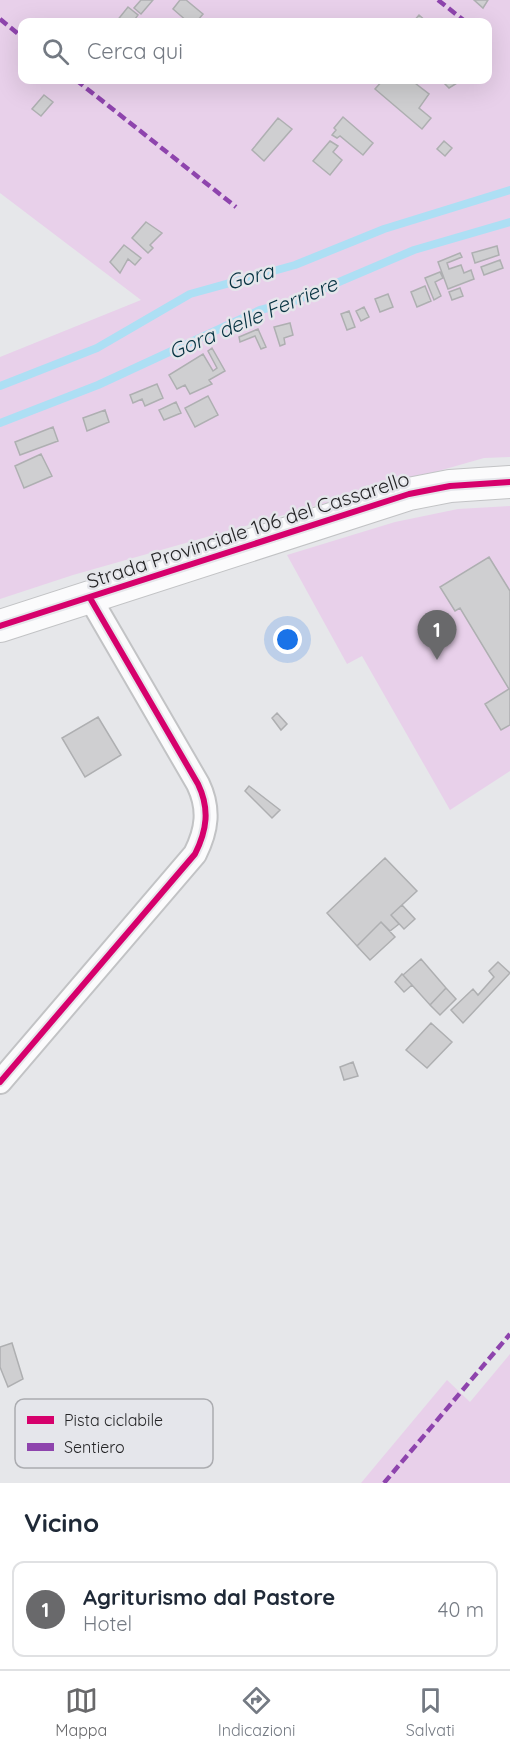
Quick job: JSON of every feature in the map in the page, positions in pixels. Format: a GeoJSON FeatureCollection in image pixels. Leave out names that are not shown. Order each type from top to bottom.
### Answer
{"type":"FeatureCollection","features":[{"type":"Feature","properties":{"kind":"street","name":"Strada Provinciale 106 del Cassarello"},"geometry":{"type":"LineString","coordinates":[[0,626],[409,494],[450,486],[510,482]]}},
{"type":"Feature","properties":{"kind":"street"},"geometry":{"type":"LineString","coordinates":[[0,1082],[195,854],[207,815],[205,798],[198,784],[90,598]]}},
{"type":"Feature","properties":{"kind":"shaded area"},"geometry":{"type":"Polygon","coordinates":[[[0,0],[510,0],[510,457],[484,458],[73,575],[0,599],[0,357],[141,300],[0,193],[0,0]]]}},
{"type":"Feature","properties":{"kind":"shaded area"},"geometry":{"type":"Polygon","coordinates":[[[510,506],[510,771],[450,810],[362,656],[347,664],[287,555],[395,522],[458,509],[510,506]]]}},
{"type":"Feature","properties":{"kind":"shaded area"},"geometry":{"type":"Polygon","coordinates":[[[510,1354],[510,1483],[361,1483],[447,1380],[470,1402],[510,1354]]]}},
{"type":"Feature","properties":{"kind":"building"},"geometry":{"type":"Polygon","coordinates":[[[141,0],[153,0],[141,14],[134,8],[141,0]]]}},
{"type":"Feature","properties":{"kind":"building"},"geometry":{"type":"Polygon","coordinates":[[[180,0],[186,0],[203,14],[200,18],[183,18],[173,9],[180,0]]]}},
{"type":"Feature","properties":{"kind":"building"},"geometry":{"type":"Polygon","coordinates":[[[474,0],[488,0],[483,8],[474,0]]]}},
{"type":"Feature","properties":{"kind":"building"},"geometry":{"type":"Polygon","coordinates":[[[128,7],[138,15],[136,18],[119,18],[128,7]]]}},
{"type":"Feature","properties":{"kind":"building"},"geometry":{"type":"Polygon","coordinates":[[[379,84],[416,84],[429,94],[419,108],[431,118],[422,129],[375,89],[379,84]]]}},
{"type":"Feature","properties":{"kind":"building"},"geometry":{"type":"Polygon","coordinates":[[[44,95],[53,102],[41,116],[32,109],[44,95]]]}},
{"type":"Feature","properties":{"kind":"building"},"geometry":{"type":"Polygon","coordinates":[[[343,117],[373,143],[363,155],[340,136],[337,138],[332,135],[336,130],[334,128],[343,117]]]}},
{"type":"Feature","properties":{"kind":"building"},"geometry":{"type":"Polygon","coordinates":[[[278,118],[292,129],[264,161],[252,150],[278,118]]]}},
{"type":"Feature","properties":{"kind":"building"},"geometry":{"type":"Polygon","coordinates":[[[330,141],[338,146],[333,152],[342,160],[330,175],[313,161],[330,141]]]}},
{"type":"Feature","properties":{"kind":"building"},"geometry":{"type":"Polygon","coordinates":[[[444,141],[452,148],[445,156],[437,149],[444,141]]]}},
{"type":"Feature","properties":{"kind":"building"},"geometry":{"type":"Polygon","coordinates":[[[146,222],[162,233],[150,245],[153,248],[148,253],[132,238],[146,222]]]}},
{"type":"Feature","properties":{"kind":"building"},"geometry":{"type":"Polygon","coordinates":[[[124,245],[141,258],[135,265],[128,259],[120,273],[110,262],[124,245]]]}},
{"type":"Feature","properties":{"kind":"building"},"geometry":{"type":"Polygon","coordinates":[[[497,246],[499,255],[475,263],[472,253],[497,246]]]}},
{"type":"Feature","properties":{"kind":"building"},"geometry":{"type":"Polygon","coordinates":[[[460,253],[462,257],[447,263],[449,269],[461,265],[464,273],[471,270],[474,279],[448,289],[438,262],[460,253]]]}},
{"type":"Feature","properties":{"kind":"building"},"geometry":{"type":"Polygon","coordinates":[[[500,260],[503,268],[484,275],[481,267],[500,260]]]}},
{"type":"Feature","properties":{"kind":"building"},"geometry":{"type":"Polygon","coordinates":[[[440,272],[443,278],[435,282],[441,296],[434,300],[425,278],[440,272]]]}},
{"type":"Feature","properties":{"kind":"building"},"geometry":{"type":"Polygon","coordinates":[[[425,286],[431,301],[417,307],[411,292],[425,286]]]}},
{"type":"Feature","properties":{"kind":"building"},"geometry":{"type":"Polygon","coordinates":[[[460,288],[463,296],[452,300],[449,292],[460,288]]]}},
{"type":"Feature","properties":{"kind":"building"},"geometry":{"type":"Polygon","coordinates":[[[388,294],[393,307],[380,312],[375,299],[388,294]]]}},
{"type":"Feature","properties":{"kind":"building"},"geometry":{"type":"Polygon","coordinates":[[[364,307],[369,317],[361,321],[356,311],[364,307]]]}},
{"type":"Feature","properties":{"kind":"building"},"geometry":{"type":"Polygon","coordinates":[[[349,311],[355,327],[347,330],[341,314],[349,311]]]}},
{"type":"Feature","properties":{"kind":"building"},"geometry":{"type":"Polygon","coordinates":[[[290,323],[293,335],[284,338],[285,344],[280,346],[274,327],[290,323]]]}},
{"type":"Feature","properties":{"kind":"building"},"geometry":{"type":"Polygon","coordinates":[[[258,329],[266,347],[261,349],[255,336],[240,342],[239,337],[258,329]]]}},
{"type":"Feature","properties":{"kind":"building"},"geometry":{"type":"Polygon","coordinates":[[[212,348],[225,371],[209,380],[212,384],[190,394],[185,385],[177,389],[169,375],[203,354],[213,371],[217,368],[208,351],[212,348]]]}},
{"type":"Feature","properties":{"kind":"building"},"geometry":{"type":"Polygon","coordinates":[[[157,384],[163,398],[145,406],[142,399],[133,403],[130,395],[157,384]]]}},
{"type":"Feature","properties":{"kind":"building"},"geometry":{"type":"Polygon","coordinates":[[[208,396],[218,415],[195,427],[185,408],[208,396]]]}},
{"type":"Feature","properties":{"kind":"building"},"geometry":{"type":"Polygon","coordinates":[[[176,402],[181,413],[164,420],[159,410],[176,402]]]}},
{"type":"Feature","properties":{"kind":"building"},"geometry":{"type":"Polygon","coordinates":[[[105,410],[109,422],[87,431],[83,418],[105,410]]]}},
{"type":"Feature","properties":{"kind":"building"},"geometry":{"type":"Polygon","coordinates":[[[53,427],[58,441],[20,455],[15,442],[53,427]]]}},
{"type":"Feature","properties":{"kind":"building"},"geometry":{"type":"Polygon","coordinates":[[[41,454],[52,476],[24,488],[15,466],[41,454]]]}},
{"type":"Feature","properties":{"kind":"building"},"geometry":{"type":"Polygon","coordinates":[[[489,557],[510,591],[510,725],[501,730],[485,704],[509,689],[460,608],[455,611],[440,587],[489,557]]]}},
{"type":"Feature","properties":{"kind":"building"},"geometry":{"type":"Polygon","coordinates":[[[277,713],[287,724],[281,730],[272,718],[277,713]]]}},
{"type":"Feature","properties":{"kind":"building"},"geometry":{"type":"Polygon","coordinates":[[[98,717],[121,755],[85,777],[62,738],[98,717]]]}},
{"type":"Feature","properties":{"kind":"building"},"geometry":{"type":"Polygon","coordinates":[[[249,786],[280,810],[272,818],[245,791],[249,786]]]}},
{"type":"Feature","properties":{"kind":"building"},"geometry":{"type":"Polygon","coordinates":[[[385,858],[417,891],[391,915],[399,924],[390,931],[381,922],[357,946],[327,913],[385,858]]]}},
{"type":"Feature","properties":{"kind":"building"},"geometry":{"type":"Polygon","coordinates":[[[402,905],[415,919],[404,929],[391,915],[402,905]]]}},
{"type":"Feature","properties":{"kind":"building"},"geometry":{"type":"Polygon","coordinates":[[[381,922],[395,937],[370,960],[357,946],[381,922]]]}},
{"type":"Feature","properties":{"kind":"building"},"geometry":{"type":"Polygon","coordinates":[[[421,959],[446,988],[430,1005],[403,975],[421,959]]]}},
{"type":"Feature","properties":{"kind":"building"},"geometry":{"type":"Polygon","coordinates":[[[498,962],[510,973],[463,1023],[451,1010],[473,989],[478,995],[494,977],[489,971],[498,962]]]}},
{"type":"Feature","properties":{"kind":"building"},"geometry":{"type":"Polygon","coordinates":[[[402,974],[412,985],[404,992],[395,982],[402,974]]]}},
{"type":"Feature","properties":{"kind":"building"},"geometry":{"type":"Polygon","coordinates":[[[446,988],[456,999],[440,1015],[430,1005],[446,988]]]}},
{"type":"Feature","properties":{"kind":"building"},"geometry":{"type":"Polygon","coordinates":[[[431,1023],[452,1042],[427,1068],[406,1050],[431,1023]]]}},
{"type":"Feature","properties":{"kind":"building"},"geometry":{"type":"Polygon","coordinates":[[[353,1062],[358,1076],[344,1080],[340,1067],[353,1062]]]}},
{"type":"Feature","properties":{"kind":"building"},"geometry":{"type":"Polygon","coordinates":[[[12,1343],[23,1379],[8,1387],[0,1367],[0,1347],[12,1343]]]}},
{"type":"Feature","properties":{"kind":"waterway","name":"Gora"},"geometry":{"type":"LineString","coordinates":[[0,386],[97,348],[190,294],[295,265],[384,229],[510,190]]}},
{"type":"Feature","properties":{"kind":"waterway","name":"Gora delle Ferriere"},"geometry":{"type":"LineString","coordinates":[[0,423],[98,385],[260,310],[292,302],[414,250],[510,222]]}},
{"type":"Feature","properties":{"kind":"marked path"},"geometry":{"type":"LineString","coordinates":[[438,0],[461,18]]}},
{"type":"Feature","properties":{"kind":"marked path"},"geometry":{"type":"LineString","coordinates":[[0,19],[18,34]]}},
{"type":"Feature","properties":{"kind":"marked path"},"geometry":{"type":"LineString","coordinates":[[81,84],[236,207]]}},
{"type":"Feature","properties":{"kind":"marked path"},"geometry":{"type":"LineString","coordinates":[[384,1483],[510,1334]]}},
{"type":"Feature","properties":{"kind":"cycle path"},"geometry":{"type":"LineString","coordinates":[[0,626],[409,494],[450,486],[510,482]]}},
{"type":"Feature","properties":{"kind":"cycle path"},"geometry":{"type":"LineString","coordinates":[[0,1082],[195,854],[206,819],[202,793],[198,784],[90,598]]}},
{"type":"Feature","properties":{"kind":"place","name":"Agriturismo dal Pastore"},"geometry":{"type":"Point","coordinates":[437,660]}}]}
